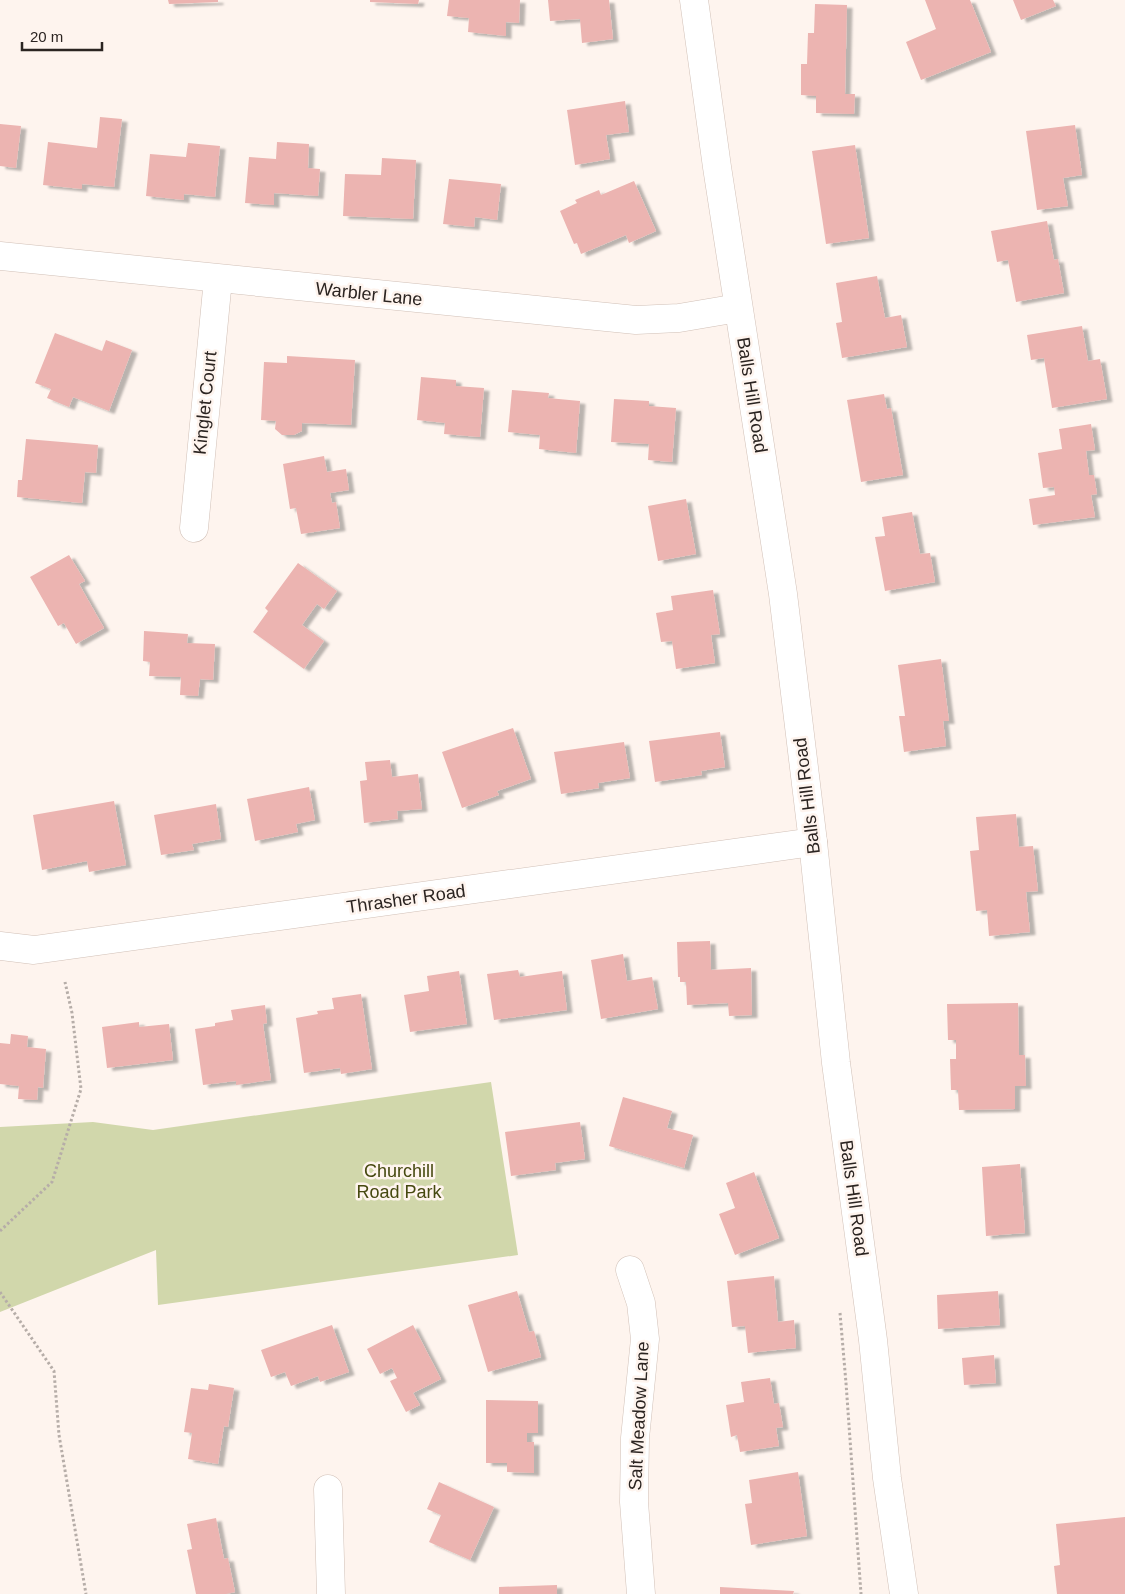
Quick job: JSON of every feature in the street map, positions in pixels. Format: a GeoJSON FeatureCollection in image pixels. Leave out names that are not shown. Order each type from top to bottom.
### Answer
{"type":"FeatureCollection","features":[{"type":"Feature","properties":{"kind":"street","name":"Balls Hill Road"},"geometry":{"type":"LineString","coordinates":[[694,0],[738,308],[783,594],[813,842],[836,1063],[873,1340],[887,1478],[904,1594]]}},
{"type":"Feature","properties":{"kind":"street","name":"Warbler Lane"},"geometry":{"type":"LineString","coordinates":[[0,256],[636,320],[679,318],[738,308]]}},
{"type":"Feature","properties":{"kind":"street","name":"Kinglet Court"},"geometry":{"type":"LineString","coordinates":[[194,528],[218,279]]}},
{"type":"Feature","properties":{"kind":"street","name":"Thrasher Road"},"geometry":{"type":"LineString","coordinates":[[0,946],[34,950],[813,842]]}},
{"type":"Feature","properties":{"kind":"street","name":"Salt Meadow Lane"},"geometry":{"type":"LineString","coordinates":[[630,1270],[641,1304],[645,1339],[635,1438],[634,1502],[641,1594]]}},
{"type":"Feature","properties":{"kind":"street"},"geometry":{"type":"LineString","coordinates":[[328,1489],[331,1594]]}},
{"type":"Feature","properties":{"kind":"path"},"geometry":{"type":"LineString","coordinates":[[0,1231],[52,1182],[81,1090],[72,1013],[65,982]]}},
{"type":"Feature","properties":{"kind":"path"},"geometry":{"type":"LineString","coordinates":[[0,1292],[54,1371],[59,1435],[86,1594]]}},
{"type":"Feature","properties":{"kind":"green space","name":"Churchill Road Park"},"geometry":{"type":"Polygon","coordinates":[[[491,1082],[518,1255],[158,1305],[156,1250],[0,1312],[0,1127],[93,1122],[153,1130],[491,1082]]]}},
{"type":"Feature","properties":{"kind":"building"},"geometry":{"type":"Polygon","coordinates":[[[168,0],[218,0],[218,2],[169,4],[168,0]]]}},
{"type":"Feature","properties":{"kind":"building"},"geometry":{"type":"Polygon","coordinates":[[[370,0],[419,0],[418,4],[370,2],[370,0]]]}},
{"type":"Feature","properties":{"kind":"building"},"geometry":{"type":"Polygon","coordinates":[[[449,0],[520,0],[519,23],[506,22],[506,36],[468,32],[469,18],[447,16],[449,0]]]}},
{"type":"Feature","properties":{"kind":"building"},"geometry":{"type":"Polygon","coordinates":[[[548,0],[609,0],[613,39],[582,43],[580,19],[550,21],[548,0]]]}},
{"type":"Feature","properties":{"kind":"building"},"geometry":{"type":"Polygon","coordinates":[[[925,0],[970,0],[991,52],[921,80],[906,42],[936,29],[925,0]]]}},
{"type":"Feature","properties":{"kind":"building"},"geometry":{"type":"Polygon","coordinates":[[[1013,0],[1053,0],[1056,6],[1021,20],[1013,0]]]}},
{"type":"Feature","properties":{"kind":"building"},"geometry":{"type":"Polygon","coordinates":[[[815,4],[847,5],[845,94],[855,94],[854,114],[816,113],[816,96],[801,95],[801,64],[807,64],[808,33],[814,33],[815,4]]]}},
{"type":"Feature","properties":{"kind":"building"},"geometry":{"type":"Polygon","coordinates":[[[625,101],[629,132],[606,135],[610,159],[575,165],[567,110],[625,101]]]}},
{"type":"Feature","properties":{"kind":"building"},"geometry":{"type":"Polygon","coordinates":[[[100,117],[122,119],[114,187],[82,184],[82,189],[43,185],[48,142],[97,148],[100,117]]]}},
{"type":"Feature","properties":{"kind":"building"},"geometry":{"type":"Polygon","coordinates":[[[0,124],[21,126],[16,168],[0,166],[0,124]]]}},
{"type":"Feature","properties":{"kind":"building"},"geometry":{"type":"Polygon","coordinates":[[[1075,125],[1082,175],[1063,178],[1068,206],[1037,210],[1026,131],[1075,125]]]}},
{"type":"Feature","properties":{"kind":"building"},"geometry":{"type":"Polygon","coordinates":[[[277,142],[309,144],[308,168],[320,169],[318,196],[274,193],[274,205],[245,203],[249,157],[276,159],[277,142]]]}},
{"type":"Feature","properties":{"kind":"building"},"geometry":{"type":"Polygon","coordinates":[[[188,143],[220,146],[215,197],[184,194],[184,200],[146,196],[150,154],[186,157],[188,143]]]}},
{"type":"Feature","properties":{"kind":"building"},"geometry":{"type":"Polygon","coordinates":[[[855,145],[869,238],[826,244],[812,151],[855,145]]]}},
{"type":"Feature","properties":{"kind":"building"},"geometry":{"type":"Polygon","coordinates":[[[382,158],[416,160],[413,219],[343,216],[345,174],[381,175],[382,158]]]}},
{"type":"Feature","properties":{"kind":"building"},"geometry":{"type":"Polygon","coordinates":[[[449,179],[501,184],[497,220],[475,217],[474,227],[443,224],[449,179]]]}},
{"type":"Feature","properties":{"kind":"building"},"geometry":{"type":"Polygon","coordinates":[[[634,181],[656,231],[629,243],[626,235],[581,254],[577,243],[574,244],[560,211],[577,203],[575,200],[599,190],[601,195],[634,181]]]}},
{"type":"Feature","properties":{"kind":"building"},"geometry":{"type":"Polygon","coordinates":[[[1047,221],[1054,260],[1058,259],[1064,293],[1016,302],[1008,260],[997,262],[991,231],[1047,221]]]}},
{"type":"Feature","properties":{"kind":"building"},"geometry":{"type":"Polygon","coordinates":[[[877,276],[885,318],[901,315],[907,347],[842,358],[836,323],[842,322],[836,283],[877,276]]]}},
{"type":"Feature","properties":{"kind":"building"},"geometry":{"type":"Polygon","coordinates":[[[1082,326],[1088,361],[1100,359],[1107,399],[1052,408],[1044,358],[1031,360],[1027,335],[1082,326]]]}},
{"type":"Feature","properties":{"kind":"building"},"geometry":{"type":"Polygon","coordinates":[[[55,333],[102,351],[106,340],[132,350],[109,411],[73,397],[69,407],[47,398],[51,389],[35,383],[55,333]]]}},
{"type":"Feature","properties":{"kind":"building"},"geometry":{"type":"Polygon","coordinates":[[[287,356],[355,360],[351,425],[302,423],[302,431],[294,435],[282,435],[275,429],[276,421],[261,420],[264,362],[287,363],[287,356]]]}},
{"type":"Feature","properties":{"kind":"building"},"geometry":{"type":"Polygon","coordinates":[[[421,377],[456,380],[456,386],[484,388],[480,437],[444,434],[445,423],[417,420],[421,377]]]}},
{"type":"Feature","properties":{"kind":"building"},"geometry":{"type":"Polygon","coordinates":[[[512,390],[549,393],[548,398],[580,401],[576,453],[539,449],[540,435],[508,432],[512,390]]]}},
{"type":"Feature","properties":{"kind":"building"},"geometry":{"type":"Polygon","coordinates":[[[884,394],[887,409],[891,408],[903,475],[861,482],[847,400],[884,394]]]}},
{"type":"Feature","properties":{"kind":"building"},"geometry":{"type":"Polygon","coordinates":[[[614,399],[649,401],[649,406],[676,408],[672,462],[648,460],[649,444],[611,442],[614,399]]]}},
{"type":"Feature","properties":{"kind":"building"},"geometry":{"type":"Polygon","coordinates":[[[1091,424],[1095,450],[1086,451],[1089,475],[1094,475],[1097,494],[1091,495],[1095,517],[1033,525],[1029,499],[1055,495],[1054,487],[1043,488],[1038,453],[1062,449],[1059,429],[1091,424]]]}},
{"type":"Feature","properties":{"kind":"building"},"geometry":{"type":"Polygon","coordinates":[[[26,439],[98,445],[96,473],[85,472],[82,503],[17,497],[18,480],[22,480],[26,439]]]}},
{"type":"Feature","properties":{"kind":"building"},"geometry":{"type":"Polygon","coordinates":[[[324,456],[327,472],[346,469],[349,490],[330,493],[332,503],[336,502],[340,528],[301,534],[296,508],[290,509],[283,464],[324,456]]]}},
{"type":"Feature","properties":{"kind":"building"},"geometry":{"type":"Polygon","coordinates":[[[686,499],[696,554],[658,561],[648,506],[686,499]]]}},
{"type":"Feature","properties":{"kind":"building"},"geometry":{"type":"Polygon","coordinates":[[[912,512],[920,554],[930,553],[935,582],[885,591],[875,537],[885,536],[882,517],[912,512]]]}},
{"type":"Feature","properties":{"kind":"building"},"geometry":{"type":"Polygon","coordinates":[[[69,555],[85,581],[79,584],[104,628],[76,644],[64,623],[58,626],[30,577],[69,555]]]}},
{"type":"Feature","properties":{"kind":"building"},"geometry":{"type":"Polygon","coordinates":[[[298,563],[337,591],[324,609],[317,604],[302,625],[324,641],[304,669],[253,632],[268,611],[265,608],[298,563]]]}},
{"type":"Feature","properties":{"kind":"building"},"geometry":{"type":"Polygon","coordinates":[[[713,590],[720,634],[711,635],[715,663],[676,669],[672,641],[661,642],[656,613],[673,610],[671,596],[713,590]]]}},
{"type":"Feature","properties":{"kind":"building"},"geometry":{"type":"Polygon","coordinates":[[[144,631],[188,634],[187,643],[215,644],[213,680],[200,679],[198,696],[180,695],[181,677],[149,676],[150,662],[143,661],[144,631]]]}},
{"type":"Feature","properties":{"kind":"building"},"geometry":{"type":"Polygon","coordinates":[[[941,659],[949,721],[943,721],[946,746],[904,752],[899,716],[905,716],[898,665],[941,659]]]}},
{"type":"Feature","properties":{"kind":"building"},"geometry":{"type":"Polygon","coordinates":[[[513,728],[531,779],[497,791],[499,795],[462,808],[442,752],[513,728]]]}},
{"type":"Feature","properties":{"kind":"building"},"geometry":{"type":"Polygon","coordinates":[[[720,732],[725,767],[701,771],[702,775],[655,782],[649,741],[720,732]]]}},
{"type":"Feature","properties":{"kind":"building"},"geometry":{"type":"Polygon","coordinates":[[[624,742],[630,778],[598,783],[599,788],[561,794],[554,752],[624,742]]]}},
{"type":"Feature","properties":{"kind":"building"},"geometry":{"type":"Polygon","coordinates":[[[390,760],[392,777],[418,774],[422,809],[397,811],[398,819],[364,823],[360,781],[367,780],[365,762],[390,760]]]}},
{"type":"Feature","properties":{"kind":"building"},"geometry":{"type":"Polygon","coordinates":[[[309,787],[315,820],[296,824],[298,832],[255,841],[247,799],[309,787]]]}},
{"type":"Feature","properties":{"kind":"building"},"geometry":{"type":"Polygon","coordinates":[[[114,801],[126,865],[89,872],[87,861],[42,870],[33,815],[114,801]]]}},
{"type":"Feature","properties":{"kind":"building"},"geometry":{"type":"Polygon","coordinates":[[[216,804],[221,839],[192,844],[194,850],[161,855],[154,815],[216,804]]]}},
{"type":"Feature","properties":{"kind":"building"},"geometry":{"type":"Polygon","coordinates":[[[1016,814],[1019,847],[1033,846],[1038,891],[1026,892],[1030,932],[989,936],[987,910],[976,911],[970,851],[979,850],[976,817],[1016,814]]]}},
{"type":"Feature","properties":{"kind":"building"},"geometry":{"type":"Polygon","coordinates":[[[710,941],[711,970],[751,968],[752,1015],[729,1016],[728,1003],[687,1005],[686,982],[680,982],[680,977],[678,977],[677,942],[710,941]]]}},
{"type":"Feature","properties":{"kind":"building"},"geometry":{"type":"Polygon","coordinates":[[[623,954],[627,981],[652,977],[658,1009],[601,1019],[591,960],[623,954]]]}},
{"type":"Feature","properties":{"kind":"building"},"geometry":{"type":"Polygon","coordinates":[[[518,970],[520,977],[562,971],[567,1010],[494,1020],[487,974],[518,970]]]}},
{"type":"Feature","properties":{"kind":"building"},"geometry":{"type":"Polygon","coordinates":[[[459,971],[467,1024],[410,1032],[404,995],[429,991],[427,976],[459,971]]]}},
{"type":"Feature","properties":{"kind":"building"},"geometry":{"type":"Polygon","coordinates":[[[361,994],[372,1069],[341,1074],[340,1068],[304,1073],[296,1018],[318,1014],[317,1011],[334,1009],[332,998],[361,994]]]}},
{"type":"Feature","properties":{"kind":"building"},"geometry":{"type":"Polygon","coordinates":[[[1018,1003],[1019,1055],[1025,1055],[1026,1086],[1015,1086],[1015,1109],[959,1110],[958,1090],[951,1090],[950,1059],[956,1059],[956,1040],[948,1040],[947,1004],[1018,1003]]]}},
{"type":"Feature","properties":{"kind":"building"},"geometry":{"type":"Polygon","coordinates":[[[265,1005],[267,1023],[263,1024],[271,1080],[236,1085],[236,1081],[203,1085],[195,1029],[215,1026],[215,1023],[233,1020],[231,1010],[265,1005]]]}},
{"type":"Feature","properties":{"kind":"building"},"geometry":{"type":"Polygon","coordinates":[[[139,1022],[139,1027],[169,1024],[173,1060],[107,1068],[102,1027],[139,1022]]]}},
{"type":"Feature","properties":{"kind":"building"},"geometry":{"type":"Polygon","coordinates":[[[11,1034],[28,1036],[27,1047],[46,1049],[43,1088],[38,1087],[37,1100],[18,1099],[19,1086],[0,1084],[0,1043],[10,1044],[11,1034]]]}},
{"type":"Feature","properties":{"kind":"building"},"geometry":{"type":"Polygon","coordinates":[[[623,1097],[672,1111],[667,1128],[693,1135],[684,1168],[609,1146],[623,1097]]]}},
{"type":"Feature","properties":{"kind":"building"},"geometry":{"type":"Polygon","coordinates":[[[580,1122],[585,1159],[555,1163],[556,1170],[511,1176],[505,1132],[580,1122]]]}},
{"type":"Feature","properties":{"kind":"building"},"geometry":{"type":"Polygon","coordinates":[[[1020,1164],[1025,1233],[986,1236],[982,1167],[1020,1164]]]}},
{"type":"Feature","properties":{"kind":"building"},"geometry":{"type":"Polygon","coordinates":[[[754,1172],[779,1238],[735,1255],[719,1214],[735,1208],[726,1183],[754,1172]]]}},
{"type":"Feature","properties":{"kind":"building"},"geometry":{"type":"Polygon","coordinates":[[[774,1276],[778,1322],[794,1320],[796,1348],[748,1353],[745,1326],[732,1327],[727,1281],[774,1276]]]}},
{"type":"Feature","properties":{"kind":"building"},"geometry":{"type":"Polygon","coordinates":[[[517,1291],[529,1332],[534,1331],[541,1357],[488,1372],[468,1305],[517,1291]]]}},
{"type":"Feature","properties":{"kind":"building"},"geometry":{"type":"Polygon","coordinates":[[[998,1291],[1000,1325],[938,1329],[937,1295],[998,1291]]]}},
{"type":"Feature","properties":{"kind":"building"},"geometry":{"type":"Polygon","coordinates":[[[332,1325],[349,1372],[320,1382],[318,1376],[291,1386],[285,1372],[271,1377],[261,1350],[332,1325]]]}},
{"type":"Feature","properties":{"kind":"building"},"geometry":{"type":"Polygon","coordinates":[[[413,1325],[441,1379],[413,1393],[420,1405],[406,1412],[390,1381],[397,1378],[392,1368],[380,1374],[367,1349],[413,1325]]]}},
{"type":"Feature","properties":{"kind":"building"},"geometry":{"type":"Polygon","coordinates":[[[994,1355],[996,1383],[964,1385],[962,1358],[994,1355]]]}},
{"type":"Feature","properties":{"kind":"building"},"geometry":{"type":"Polygon","coordinates":[[[770,1378],[774,1404],[779,1403],[783,1427],[776,1428],[779,1446],[740,1452],[737,1435],[731,1437],[726,1405],[744,1402],[741,1382],[770,1378]]]}},
{"type":"Feature","properties":{"kind":"building"},"geometry":{"type":"Polygon","coordinates":[[[209,1384],[234,1388],[228,1427],[224,1426],[218,1464],[188,1459],[192,1433],[184,1432],[191,1388],[208,1390],[209,1384]]]}},
{"type":"Feature","properties":{"kind":"building"},"geometry":{"type":"Polygon","coordinates":[[[486,1400],[538,1401],[538,1433],[527,1433],[527,1442],[534,1442],[534,1473],[507,1472],[507,1463],[486,1463],[486,1400]]]}},
{"type":"Feature","properties":{"kind":"building"},"geometry":{"type":"Polygon","coordinates":[[[798,1472],[807,1536],[751,1545],[745,1504],[752,1503],[749,1480],[798,1472]]]}},
{"type":"Feature","properties":{"kind":"building"},"geometry":{"type":"Polygon","coordinates":[[[439,1482],[494,1507],[470,1560],[429,1542],[441,1515],[427,1509],[439,1482]]]}},
{"type":"Feature","properties":{"kind":"building"},"geometry":{"type":"Polygon","coordinates":[[[1125,1517],[1125,1594],[1057,1594],[1054,1566],[1060,1565],[1056,1524],[1125,1517]]]}},
{"type":"Feature","properties":{"kind":"building"},"geometry":{"type":"Polygon","coordinates":[[[216,1518],[224,1559],[228,1558],[235,1592],[226,1594],[196,1594],[187,1550],[192,1549],[187,1524],[216,1518]]]}},
{"type":"Feature","properties":{"kind":"building"},"geometry":{"type":"Polygon","coordinates":[[[557,1585],[557,1594],[499,1594],[499,1587],[557,1585]]]}},
{"type":"Feature","properties":{"kind":"building"},"geometry":{"type":"Polygon","coordinates":[[[720,1587],[794,1591],[793,1594],[720,1594],[720,1587]]]}}]}
